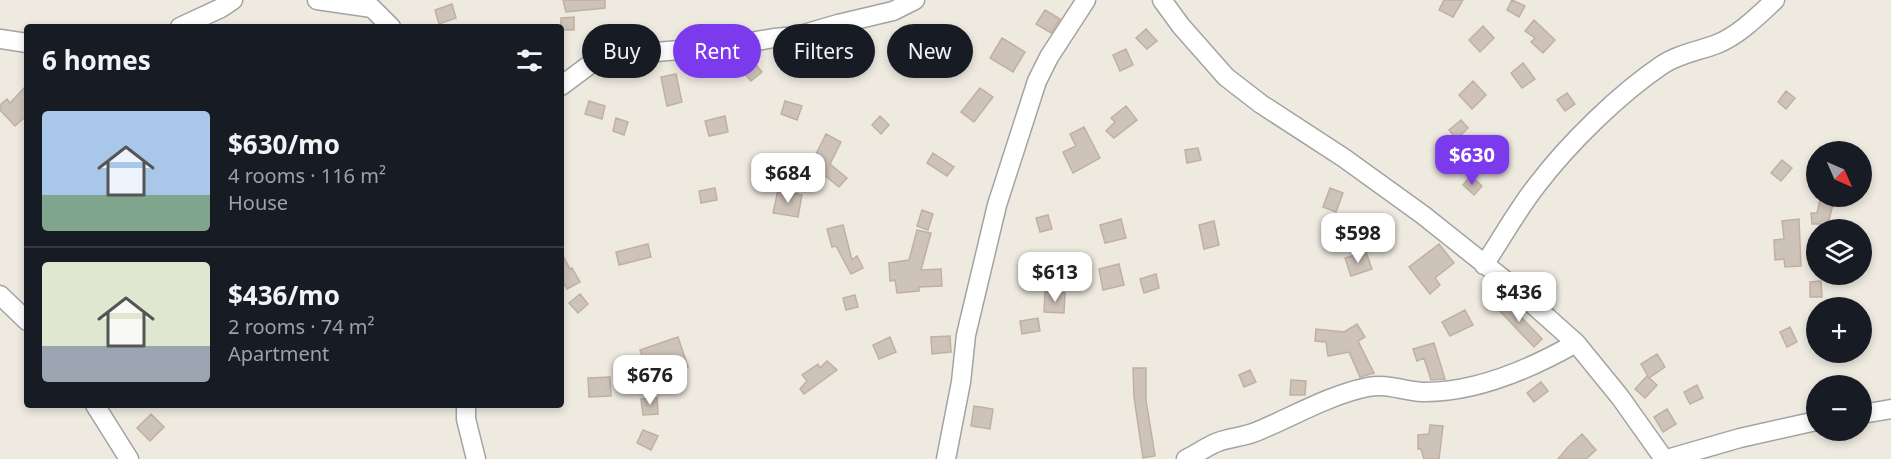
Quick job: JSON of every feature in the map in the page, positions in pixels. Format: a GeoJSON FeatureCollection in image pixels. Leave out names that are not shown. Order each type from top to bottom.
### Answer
{"type":"FeatureCollection","features":[{"type":"Feature","properties":{"kind":"street"},"geometry":{"type":"LineString","coordinates":[[186,24],[233,0]]}},
{"type":"Feature","properties":{"kind":"street"},"geometry":{"type":"LineString","coordinates":[[317,0],[375,5],[389,24]]}},
{"type":"Feature","properties":{"kind":"street"},"geometry":{"type":"LineString","coordinates":[[564,84],[596,60],[608,56],[718,47],[797,36],[893,11],[915,0]]}},
{"type":"Feature","properties":{"kind":"street"},"geometry":{"type":"LineString","coordinates":[[946,459],[961,382],[966,335],[997,205],[1037,81],[1049,57],[1086,0]]}},
{"type":"Feature","properties":{"kind":"street"},"geometry":{"type":"LineString","coordinates":[[1162,0],[1180,26],[1226,77],[1261,104],[1344,158],[1423,215],[1576,343],[1666,459],[1740,438],[1806,423]]}},
{"type":"Feature","properties":{"kind":"street"},"geometry":{"type":"LineString","coordinates":[[1484,265],[1536,185],[1569,148],[1616,102],[1663,64],[1694,51],[1719,44],[1775,0]]}},
{"type":"Feature","properties":{"kind":"street"},"geometry":{"type":"LineString","coordinates":[[0,39],[24,43]]}},
{"type":"Feature","properties":{"kind":"street"},"geometry":{"type":"LineString","coordinates":[[0,295],[24,318]]}},
{"type":"Feature","properties":{"kind":"street"},"geometry":{"type":"LineString","coordinates":[[1186,459],[1219,441],[1256,432],[1330,399],[1368,387],[1383,385],[1421,392],[1495,380],[1545,361],[1576,343]]}},
{"type":"Feature","properties":{"kind":"street"},"geometry":{"type":"LineString","coordinates":[[97,408],[129,459]]}},
{"type":"Feature","properties":{"kind":"street"},"geometry":{"type":"LineString","coordinates":[[466,408],[466,419],[476,459]]}},
{"type":"Feature","properties":{"kind":"street"},"geometry":{"type":"LineString","coordinates":[[1872,412],[1891,409]]}},
{"type":"Feature","properties":{"kind":"building"},"geometry":{"type":"Polygon","coordinates":[[[563,0],[605,0],[605,8],[566,12],[563,0]]]}},
{"type":"Feature","properties":{"kind":"building"},"geometry":{"type":"Polygon","coordinates":[[[1444,0],[1463,0],[1453,17],[1439,10],[1444,0]]]}},
{"type":"Feature","properties":{"kind":"building"},"geometry":{"type":"Polygon","coordinates":[[[1512,0],[1525,6],[1519,17],[1507,10],[1512,0]]]}},
{"type":"Feature","properties":{"kind":"building"},"geometry":{"type":"Polygon","coordinates":[[[452,4],[456,18],[439,24],[435,10],[452,4]]]}},
{"type":"Feature","properties":{"kind":"building"},"geometry":{"type":"Polygon","coordinates":[[[1045,10],[1060,19],[1051,33],[1036,24],[1045,10]]]}},
{"type":"Feature","properties":{"kind":"building"},"geometry":{"type":"Polygon","coordinates":[[[574,17],[574,30],[564,30],[561,18],[574,17]]]}},
{"type":"Feature","properties":{"kind":"building"},"geometry":{"type":"Polygon","coordinates":[[[1534,20],[1555,40],[1543,53],[1531,42],[1535,38],[1525,31],[1534,20]]]}},
{"type":"Feature","properties":{"kind":"building"},"geometry":{"type":"Polygon","coordinates":[[[1483,26],[1494,38],[1480,52],[1469,40],[1483,26]]]}},
{"type":"Feature","properties":{"kind":"building"},"geometry":{"type":"Polygon","coordinates":[[[1146,29],[1157,41],[1147,49],[1136,38],[1146,29]]]}},
{"type":"Feature","properties":{"kind":"building"},"geometry":{"type":"Polygon","coordinates":[[[1002,38],[1025,52],[1013,72],[990,58],[1002,38]]]}},
{"type":"Feature","properties":{"kind":"building"},"geometry":{"type":"Polygon","coordinates":[[[1126,49],[1133,65],[1120,71],[1113,55],[1126,49]]]}},
{"type":"Feature","properties":{"kind":"building"},"geometry":{"type":"Polygon","coordinates":[[[1523,63],[1535,79],[1522,88],[1511,73],[1523,63]]]}},
{"type":"Feature","properties":{"kind":"building"},"geometry":{"type":"Polygon","coordinates":[[[673,75],[673,78],[677,78],[682,102],[667,106],[661,77],[673,75]]]}},
{"type":"Feature","properties":{"kind":"building"},"geometry":{"type":"Polygon","coordinates":[[[1473,81],[1486,95],[1472,109],[1459,95],[1473,81]]]}},
{"type":"Feature","properties":{"kind":"building"},"geometry":{"type":"Polygon","coordinates":[[[24,88],[24,118],[15,126],[0,110],[0,105],[7,99],[10,103],[24,88]]]}},
{"type":"Feature","properties":{"kind":"building"},"geometry":{"type":"Polygon","coordinates":[[[980,88],[993,97],[974,122],[961,112],[980,88]]]}},
{"type":"Feature","properties":{"kind":"building"},"geometry":{"type":"Polygon","coordinates":[[[1786,91],[1795,98],[1786,109],[1778,102],[1786,91]]]}},
{"type":"Feature","properties":{"kind":"building"},"geometry":{"type":"Polygon","coordinates":[[[1567,93],[1575,104],[1565,111],[1557,100],[1567,93]]]}},
{"type":"Feature","properties":{"kind":"building"},"geometry":{"type":"Polygon","coordinates":[[[589,101],[605,106],[602,119],[585,114],[589,101]]]}},
{"type":"Feature","properties":{"kind":"building"},"geometry":{"type":"Polygon","coordinates":[[[785,101],[802,106],[797,120],[781,114],[785,101]]]}},
{"type":"Feature","properties":{"kind":"building"},"geometry":{"type":"Polygon","coordinates":[[[1126,106],[1137,120],[1114,138],[1106,131],[1115,122],[1111,118],[1126,106]]]}},
{"type":"Feature","properties":{"kind":"building"},"geometry":{"type":"Polygon","coordinates":[[[725,116],[728,132],[709,136],[705,121],[725,116]]]}},
{"type":"Feature","properties":{"kind":"building"},"geometry":{"type":"Polygon","coordinates":[[[880,116],[889,125],[881,134],[872,125],[880,116]]]}},
{"type":"Feature","properties":{"kind":"building"},"geometry":{"type":"Polygon","coordinates":[[[616,118],[628,122],[624,135],[613,131],[616,118]]]}},
{"type":"Feature","properties":{"kind":"building"},"geometry":{"type":"Polygon","coordinates":[[[1461,120],[1468,128],[1457,139],[1449,130],[1461,120]]]}},
{"type":"Feature","properties":{"kind":"building"},"geometry":{"type":"Polygon","coordinates":[[[1084,127],[1100,158],[1073,173],[1063,152],[1076,146],[1070,134],[1084,127]]]}},
{"type":"Feature","properties":{"kind":"building"},"geometry":{"type":"Polygon","coordinates":[[[826,134],[841,142],[830,164],[847,178],[839,187],[811,164],[826,134]]]}},
{"type":"Feature","properties":{"kind":"building"},"geometry":{"type":"Polygon","coordinates":[[[1198,148],[1201,160],[1187,163],[1185,150],[1198,148]]]}},
{"type":"Feature","properties":{"kind":"building"},"geometry":{"type":"Polygon","coordinates":[[[933,153],[954,167],[947,176],[927,163],[933,153]]]}},
{"type":"Feature","properties":{"kind":"building"},"geometry":{"type":"Polygon","coordinates":[[[1782,160],[1792,168],[1781,181],[1771,173],[1782,160]]]}},
{"type":"Feature","properties":{"kind":"building"},"geometry":{"type":"Polygon","coordinates":[[[1471,176],[1482,186],[1474,195],[1463,185],[1471,176]]]}},
{"type":"Feature","properties":{"kind":"building"},"geometry":{"type":"Polygon","coordinates":[[[715,188],[717,200],[701,203],[699,191],[715,188]]]}},
{"type":"Feature","properties":{"kind":"building"},"geometry":{"type":"Polygon","coordinates":[[[1330,188],[1343,193],[1336,212],[1323,207],[1330,188]]]}},
{"type":"Feature","properties":{"kind":"building"},"geometry":{"type":"Polygon","coordinates":[[[778,190],[802,195],[798,217],[773,213],[778,190]]]}},
{"type":"Feature","properties":{"kind":"building"},"geometry":{"type":"Polygon","coordinates":[[[1818,207],[1832,207],[1829,219],[1812,219],[1811,213],[1817,213],[1818,207]]]}},
{"type":"Feature","properties":{"kind":"building"},"geometry":{"type":"Polygon","coordinates":[[[922,210],[933,214],[928,230],[917,226],[922,210]]]}},
{"type":"Feature","properties":{"kind":"building"},"geometry":{"type":"Polygon","coordinates":[[[1048,215],[1052,229],[1040,232],[1036,218],[1048,215]]]}},
{"type":"Feature","properties":{"kind":"building"},"geometry":{"type":"Polygon","coordinates":[[[1121,219],[1126,238],[1105,243],[1100,225],[1121,219]]]}},
{"type":"Feature","properties":{"kind":"building"},"geometry":{"type":"Polygon","coordinates":[[[1799,219],[1801,266],[1785,267],[1784,259],[1775,260],[1774,240],[1784,239],[1782,221],[1799,219]]]}},
{"type":"Feature","properties":{"kind":"building"},"geometry":{"type":"Polygon","coordinates":[[[1214,221],[1219,245],[1204,249],[1199,225],[1214,221]]]}},
{"type":"Feature","properties":{"kind":"building"},"geometry":{"type":"Polygon","coordinates":[[[843,225],[852,260],[857,256],[863,268],[851,274],[836,246],[832,247],[827,229],[843,225]]]}},
{"type":"Feature","properties":{"kind":"building"},"geometry":{"type":"Polygon","coordinates":[[[917,230],[931,233],[921,270],[941,269],[942,286],[919,287],[919,291],[897,293],[895,280],[890,281],[889,263],[909,260],[917,230]]]}},
{"type":"Feature","properties":{"kind":"building"},"geometry":{"type":"Polygon","coordinates":[[[648,244],[651,257],[619,265],[616,252],[648,244]]]}},
{"type":"Feature","properties":{"kind":"building"},"geometry":{"type":"Polygon","coordinates":[[[1439,244],[1454,263],[1435,278],[1440,285],[1430,294],[1409,267],[1439,244]]]}},
{"type":"Feature","properties":{"kind":"building"},"geometry":{"type":"Polygon","coordinates":[[[1366,252],[1372,269],[1351,276],[1345,258],[1366,252]]]}},
{"type":"Feature","properties":{"kind":"building"},"geometry":{"type":"Polygon","coordinates":[[[564,258],[580,282],[567,289],[564,284],[564,258]]]}},
{"type":"Feature","properties":{"kind":"building"},"geometry":{"type":"Polygon","coordinates":[[[1119,264],[1124,285],[1103,290],[1099,269],[1119,264]]]}},
{"type":"Feature","properties":{"kind":"building"},"geometry":{"type":"Polygon","coordinates":[[[1156,274],[1159,288],[1144,293],[1140,279],[1156,274]]]}},
{"type":"Feature","properties":{"kind":"building"},"geometry":{"type":"Polygon","coordinates":[[[1810,285],[1821,285],[1822,297],[1810,297],[1810,285]]]}},
{"type":"Feature","properties":{"kind":"building"},"geometry":{"type":"Polygon","coordinates":[[[1045,292],[1065,293],[1064,313],[1044,312],[1045,292]]]}},
{"type":"Feature","properties":{"kind":"building"},"geometry":{"type":"Polygon","coordinates":[[[580,294],[588,304],[578,313],[569,303],[580,294]]]}},
{"type":"Feature","properties":{"kind":"building"},"geometry":{"type":"Polygon","coordinates":[[[855,295],[858,307],[846,310],[843,298],[855,295]]]}},
{"type":"Feature","properties":{"kind":"building"},"geometry":{"type":"Polygon","coordinates":[[[1505,300],[1542,339],[1534,347],[1496,307],[1505,300]]]}},
{"type":"Feature","properties":{"kind":"building"},"geometry":{"type":"Polygon","coordinates":[[[1465,310],[1473,325],[1450,336],[1442,322],[1465,310]]]}},
{"type":"Feature","properties":{"kind":"building"},"geometry":{"type":"Polygon","coordinates":[[[1038,318],[1040,331],[1022,334],[1020,321],[1038,318]]]}},
{"type":"Feature","properties":{"kind":"building"},"geometry":{"type":"Polygon","coordinates":[[[1357,324],[1365,337],[1358,341],[1374,373],[1360,377],[1349,352],[1328,356],[1326,342],[1315,341],[1316,329],[1344,332],[1357,324]]]}},
{"type":"Feature","properties":{"kind":"building"},"geometry":{"type":"Polygon","coordinates":[[[1790,327],[1797,342],[1787,347],[1780,332],[1790,327]]]}},
{"type":"Feature","properties":{"kind":"building"},"geometry":{"type":"Polygon","coordinates":[[[950,336],[951,352],[932,354],[931,337],[950,336]]]}},
{"type":"Feature","properties":{"kind":"building"},"geometry":{"type":"Polygon","coordinates":[[[678,337],[688,367],[660,377],[657,369],[648,372],[640,350],[678,337]]]}},
{"type":"Feature","properties":{"kind":"building"},"geometry":{"type":"Polygon","coordinates":[[[890,337],[896,352],[879,359],[873,345],[890,337]]]}},
{"type":"Feature","properties":{"kind":"building"},"geometry":{"type":"Polygon","coordinates":[[[1434,343],[1445,379],[1431,380],[1424,358],[1417,361],[1413,349],[1434,343]]]}},
{"type":"Feature","properties":{"kind":"building"},"geometry":{"type":"Polygon","coordinates":[[[1657,354],[1665,367],[1649,378],[1641,364],[1657,354]]]}},
{"type":"Feature","properties":{"kind":"building"},"geometry":{"type":"Polygon","coordinates":[[[827,361],[837,370],[804,394],[800,389],[807,381],[802,375],[818,364],[820,368],[827,361]]]}},
{"type":"Feature","properties":{"kind":"building"},"geometry":{"type":"Polygon","coordinates":[[[1133,368],[1146,368],[1146,400],[1155,456],[1143,458],[1134,397],[1133,368]]]}},
{"type":"Feature","properties":{"kind":"building"},"geometry":{"type":"Polygon","coordinates":[[[1250,370],[1256,382],[1244,387],[1239,375],[1250,370]]]}},
{"type":"Feature","properties":{"kind":"building"},"geometry":{"type":"Polygon","coordinates":[[[1647,376],[1657,385],[1645,398],[1635,389],[1647,376]]]}},
{"type":"Feature","properties":{"kind":"building"},"geometry":{"type":"Polygon","coordinates":[[[610,377],[611,396],[589,397],[588,378],[610,377]]]}},
{"type":"Feature","properties":{"kind":"building"},"geometry":{"type":"Polygon","coordinates":[[[1291,380],[1306,381],[1305,395],[1290,395],[1291,380]]]}},
{"type":"Feature","properties":{"kind":"building"},"geometry":{"type":"Polygon","coordinates":[[[1541,382],[1548,391],[1534,402],[1527,393],[1541,382]]]}},
{"type":"Feature","properties":{"kind":"building"},"geometry":{"type":"Polygon","coordinates":[[[1697,385],[1703,398],[1690,404],[1684,392],[1697,385]]]}},
{"type":"Feature","properties":{"kind":"building"},"geometry":{"type":"Polygon","coordinates":[[[657,398],[658,414],[643,415],[641,399],[657,398]]]}},
{"type":"Feature","properties":{"kind":"building"},"geometry":{"type":"Polygon","coordinates":[[[974,406],[993,409],[990,429],[971,426],[974,406]]]}},
{"type":"Feature","properties":{"kind":"building"},"geometry":{"type":"Polygon","coordinates":[[[1667,409],[1676,424],[1663,432],[1654,417],[1667,409]]]}},
{"type":"Feature","properties":{"kind":"building"},"geometry":{"type":"Polygon","coordinates":[[[151,414],[164,427],[150,441],[137,428],[151,414]]]}},
{"type":"Feature","properties":{"kind":"building"},"geometry":{"type":"Polygon","coordinates":[[[1430,425],[1443,426],[1439,459],[1424,459],[1421,449],[1418,449],[1418,435],[1429,434],[1430,425]]]}},
{"type":"Feature","properties":{"kind":"building"},"geometry":{"type":"Polygon","coordinates":[[[643,430],[658,436],[651,450],[637,443],[643,430]]]}},
{"type":"Feature","properties":{"kind":"building"},"geometry":{"type":"Polygon","coordinates":[[[1582,434],[1596,450],[1586,459],[1558,459],[1568,447],[1582,434]]]}}]}
